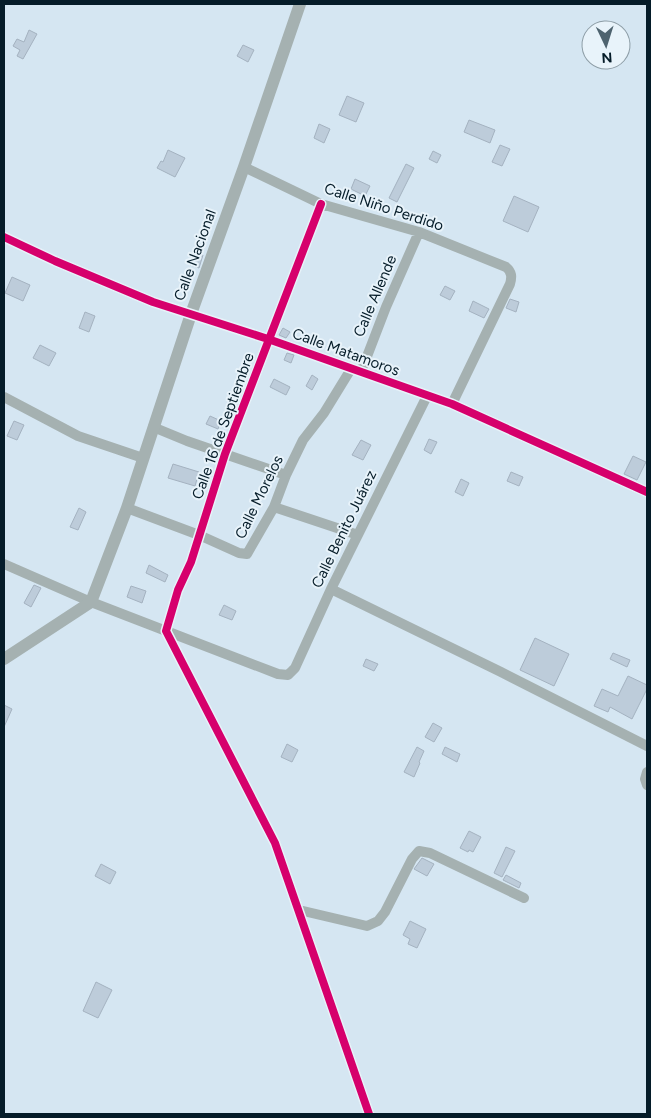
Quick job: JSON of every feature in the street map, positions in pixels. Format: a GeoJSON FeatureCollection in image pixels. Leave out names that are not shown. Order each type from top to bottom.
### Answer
{"type":"FeatureCollection","features":[{"type":"Feature","properties":{"kind":"street","name":"Calle Nacional"},"geometry":{"type":"LineString","coordinates":[[91,602],[127,508],[191,314],[300,4]]}},
{"type":"Feature","properties":{"kind":"street","name":"Calle Niño Perdido"},"geometry":{"type":"LineString","coordinates":[[244,167],[321,204],[419,232],[510,270],[510,284],[452,404]]}},
{"type":"Feature","properties":{"kind":"street","name":"Calle 16 de Septiembre"},"geometry":{"type":"LineString","coordinates":[[166,631],[178,590],[191,562],[225,454],[321,204]]}},
{"type":"Feature","properties":{"kind":"street","name":"Calle Allende"},"geometry":{"type":"LineString","coordinates":[[356,371],[419,232]]}},
{"type":"Feature","properties":{"kind":"street","name":"Calle Matamoros"},"geometry":{"type":"LineString","coordinates":[[4,237],[113,286],[452,404],[647,492]]}},
{"type":"Feature","properties":{"kind":"street","name":"Calle Morelos"},"geometry":{"type":"LineString","coordinates":[[127,508],[247,554],[274,508],[286,475],[303,440],[356,371]]}},
{"type":"Feature","properties":{"kind":"street"},"geometry":{"type":"LineString","coordinates":[[4,396],[78,436],[143,458]]}},
{"type":"Feature","properties":{"kind":"street","name":"Calle Benito Juárez"},"geometry":{"type":"LineString","coordinates":[[166,631],[278,674],[288,675],[295,668],[331,589],[427,396]]}},
{"type":"Feature","properties":{"kind":"street"},"geometry":{"type":"LineString","coordinates":[[153,427],[187,442],[286,475]]}},
{"type":"Feature","properties":{"kind":"street"},"geometry":{"type":"LineString","coordinates":[[274,508],[358,534]]}},
{"type":"Feature","properties":{"kind":"street"},"geometry":{"type":"LineString","coordinates":[[4,564],[91,602],[166,631],[275,843],[369,1114]]}},
{"type":"Feature","properties":{"kind":"street"},"geometry":{"type":"LineString","coordinates":[[331,589],[647,746]]}},
{"type":"Feature","properties":{"kind":"street"},"geometry":{"type":"LineString","coordinates":[[4,659],[91,602]]}},
{"type":"Feature","properties":{"kind":"street"},"geometry":{"type":"LineString","coordinates":[[647,772],[645,779],[647,786]]}},
{"type":"Feature","properties":{"kind":"street"},"geometry":{"type":"LineString","coordinates":[[299,910],[367,926],[378,922],[412,859],[419,851],[430,853],[524,898]]}},
{"type":"Feature","properties":{"kind":"building"},"geometry":{"type":"Polygon","coordinates":[[[29,30],[37,34],[23,59],[17,56],[20,50],[13,46],[17,39],[24,42],[29,30]]]}},
{"type":"Feature","properties":{"kind":"building"},"geometry":{"type":"Polygon","coordinates":[[[243,45],[254,50],[248,62],[237,56],[243,45]]]}},
{"type":"Feature","properties":{"kind":"building"},"geometry":{"type":"Polygon","coordinates":[[[347,96],[364,103],[356,122],[339,115],[347,96]]]}},
{"type":"Feature","properties":{"kind":"building"},"geometry":{"type":"Polygon","coordinates":[[[469,120],[495,130],[490,143],[464,132],[469,120]]]}},
{"type":"Feature","properties":{"kind":"building"},"geometry":{"type":"Polygon","coordinates":[[[319,124],[330,129],[324,143],[314,138],[319,124]]]}},
{"type":"Feature","properties":{"kind":"building"},"geometry":{"type":"Polygon","coordinates":[[[500,145],[510,149],[502,166],[492,162],[500,145]]]}},
{"type":"Feature","properties":{"kind":"building"},"geometry":{"type":"Polygon","coordinates":[[[168,150],[185,158],[175,177],[157,168],[161,161],[163,162],[168,150]]]}},
{"type":"Feature","properties":{"kind":"building"},"geometry":{"type":"Polygon","coordinates":[[[433,151],[441,155],[437,163],[429,159],[433,151]]]}},
{"type":"Feature","properties":{"kind":"building"},"geometry":{"type":"Polygon","coordinates":[[[406,164],[414,168],[397,202],[389,198],[406,164]]]}},
{"type":"Feature","properties":{"kind":"building"},"geometry":{"type":"Polygon","coordinates":[[[355,179],[370,186],[365,196],[351,189],[355,179]]]}},
{"type":"Feature","properties":{"kind":"building"},"geometry":{"type":"Polygon","coordinates":[[[514,196],[539,207],[528,232],[503,221],[514,196]]]}},
{"type":"Feature","properties":{"kind":"building"},"geometry":{"type":"Polygon","coordinates":[[[195,252],[203,255],[199,268],[190,265],[195,252]]]}},
{"type":"Feature","properties":{"kind":"building"},"geometry":{"type":"Polygon","coordinates":[[[12,277],[30,285],[23,301],[5,293],[12,277]]]}},
{"type":"Feature","properties":{"kind":"building"},"geometry":{"type":"Polygon","coordinates":[[[445,286],[455,291],[450,300],[440,295],[445,286]]]}},
{"type":"Feature","properties":{"kind":"building"},"geometry":{"type":"Polygon","coordinates":[[[510,299],[519,302],[516,312],[506,308],[510,299]]]}},
{"type":"Feature","properties":{"kind":"building"},"geometry":{"type":"Polygon","coordinates":[[[473,301],[489,309],[484,318],[469,311],[473,301]]]}},
{"type":"Feature","properties":{"kind":"building"},"geometry":{"type":"Polygon","coordinates":[[[85,312],[95,316],[89,332],[79,328],[85,312]]]}},
{"type":"Feature","properties":{"kind":"building"},"geometry":{"type":"Polygon","coordinates":[[[283,328],[290,332],[286,338],[279,335],[283,328]]]}},
{"type":"Feature","properties":{"kind":"building"},"geometry":{"type":"Polygon","coordinates":[[[40,345],[56,353],[49,366],[33,358],[40,345]]]}},
{"type":"Feature","properties":{"kind":"building"},"geometry":{"type":"Polygon","coordinates":[[[287,353],[294,355],[291,363],[284,360],[287,353]]]}},
{"type":"Feature","properties":{"kind":"building"},"geometry":{"type":"Polygon","coordinates":[[[312,375],[318,379],[312,390],[306,386],[312,375]]]}},
{"type":"Feature","properties":{"kind":"building"},"geometry":{"type":"Polygon","coordinates":[[[274,379],[290,387],[286,395],[270,387],[274,379]]]}},
{"type":"Feature","properties":{"kind":"building"},"geometry":{"type":"Polygon","coordinates":[[[210,416],[221,421],[218,429],[206,424],[210,416]]]}},
{"type":"Feature","properties":{"kind":"building"},"geometry":{"type":"Polygon","coordinates":[[[14,421],[24,425],[17,440],[7,436],[14,421]]]}},
{"type":"Feature","properties":{"kind":"building"},"geometry":{"type":"Polygon","coordinates":[[[429,439],[437,442],[431,454],[424,450],[429,439]]]}},
{"type":"Feature","properties":{"kind":"building"},"geometry":{"type":"Polygon","coordinates":[[[361,440],[371,445],[363,460],[352,455],[361,440]]]}},
{"type":"Feature","properties":{"kind":"building"},"geometry":{"type":"Polygon","coordinates":[[[633,456],[646,462],[637,480],[624,474],[633,456]]]}},
{"type":"Feature","properties":{"kind":"building"},"geometry":{"type":"Polygon","coordinates":[[[173,464],[199,472],[195,486],[168,478],[173,464]]]}},
{"type":"Feature","properties":{"kind":"building"},"geometry":{"type":"Polygon","coordinates":[[[511,472],[523,477],[519,486],[507,481],[511,472]]]}},
{"type":"Feature","properties":{"kind":"building"},"geometry":{"type":"Polygon","coordinates":[[[461,479],[469,483],[463,496],[455,492],[461,479]]]}},
{"type":"Feature","properties":{"kind":"building"},"geometry":{"type":"Polygon","coordinates":[[[79,508],[86,512],[78,530],[70,527],[79,508]]]}},
{"type":"Feature","properties":{"kind":"building"},"geometry":{"type":"Polygon","coordinates":[[[149,565],[168,575],[165,582],[146,573],[149,565]]]}},
{"type":"Feature","properties":{"kind":"building"},"geometry":{"type":"Polygon","coordinates":[[[34,585],[41,588],[31,607],[24,603],[34,585]]]}},
{"type":"Feature","properties":{"kind":"building"},"geometry":{"type":"Polygon","coordinates":[[[131,586],[146,591],[142,603],[127,597],[131,586]]]}},
{"type":"Feature","properties":{"kind":"building"},"geometry":{"type":"Polygon","coordinates":[[[224,605],[236,611],[232,620],[219,615],[224,605]]]}},
{"type":"Feature","properties":{"kind":"building"},"geometry":{"type":"Polygon","coordinates":[[[535,638],[569,654],[554,686],[520,670],[535,638]]]}},
{"type":"Feature","properties":{"kind":"building"},"geometry":{"type":"Polygon","coordinates":[[[613,653],[630,660],[627,667],[610,659],[613,653]]]}},
{"type":"Feature","properties":{"kind":"building"},"geometry":{"type":"Polygon","coordinates":[[[366,659],[378,664],[374,671],[363,666],[366,659]]]}},
{"type":"Feature","properties":{"kind":"building"},"geometry":{"type":"Polygon","coordinates":[[[628,676],[647,685],[647,689],[632,719],[610,707],[608,712],[594,706],[602,689],[618,696],[628,676]]]}},
{"type":"Feature","properties":{"kind":"building"},"geometry":{"type":"Polygon","coordinates":[[[4,705],[12,709],[4,727],[4,705]]]}},
{"type":"Feature","properties":{"kind":"building"},"geometry":{"type":"Polygon","coordinates":[[[433,723],[442,728],[434,742],[425,737],[433,723]]]}},
{"type":"Feature","properties":{"kind":"building"},"geometry":{"type":"Polygon","coordinates":[[[287,744],[298,750],[292,762],[281,757],[287,744]]]}},
{"type":"Feature","properties":{"kind":"building"},"geometry":{"type":"Polygon","coordinates":[[[417,747],[424,751],[414,777],[404,772],[417,747]]]}},
{"type":"Feature","properties":{"kind":"building"},"geometry":{"type":"Polygon","coordinates":[[[445,747],[460,754],[457,762],[442,754],[445,747]]]}},
{"type":"Feature","properties":{"kind":"building"},"geometry":{"type":"Polygon","coordinates":[[[469,831],[481,837],[473,852],[460,848],[469,831]]]}},
{"type":"Feature","properties":{"kind":"building"},"geometry":{"type":"Polygon","coordinates":[[[506,847],[515,851],[502,877],[494,873],[506,847]]]}},
{"type":"Feature","properties":{"kind":"building"},"geometry":{"type":"Polygon","coordinates":[[[422,858],[434,864],[427,876],[414,869],[422,858]]]}},
{"type":"Feature","properties":{"kind":"building"},"geometry":{"type":"Polygon","coordinates":[[[101,864],[116,872],[110,884],[95,876],[101,864]]]}},
{"type":"Feature","properties":{"kind":"building"},"geometry":{"type":"Polygon","coordinates":[[[506,875],[521,883],[519,888],[503,880],[506,875]]]}},
{"type":"Feature","properties":{"kind":"building"},"geometry":{"type":"Polygon","coordinates":[[[410,921],[426,929],[417,948],[408,944],[410,939],[403,935],[410,921]]]}},
{"type":"Feature","properties":{"kind":"building"},"geometry":{"type":"Polygon","coordinates":[[[96,982],[112,990],[98,1018],[83,1011],[96,982]]]}},
{"type":"Feature","properties":{"kind":"cycle path"},"geometry":{"type":"LineString","coordinates":[[321,204],[225,454],[191,562],[178,590],[166,631],[275,843],[369,1114]]}},
{"type":"Feature","properties":{"kind":"cycle path"},"geometry":{"type":"LineString","coordinates":[[4,237],[55,261],[153,302],[268,339],[452,404],[647,492]]}}]}
